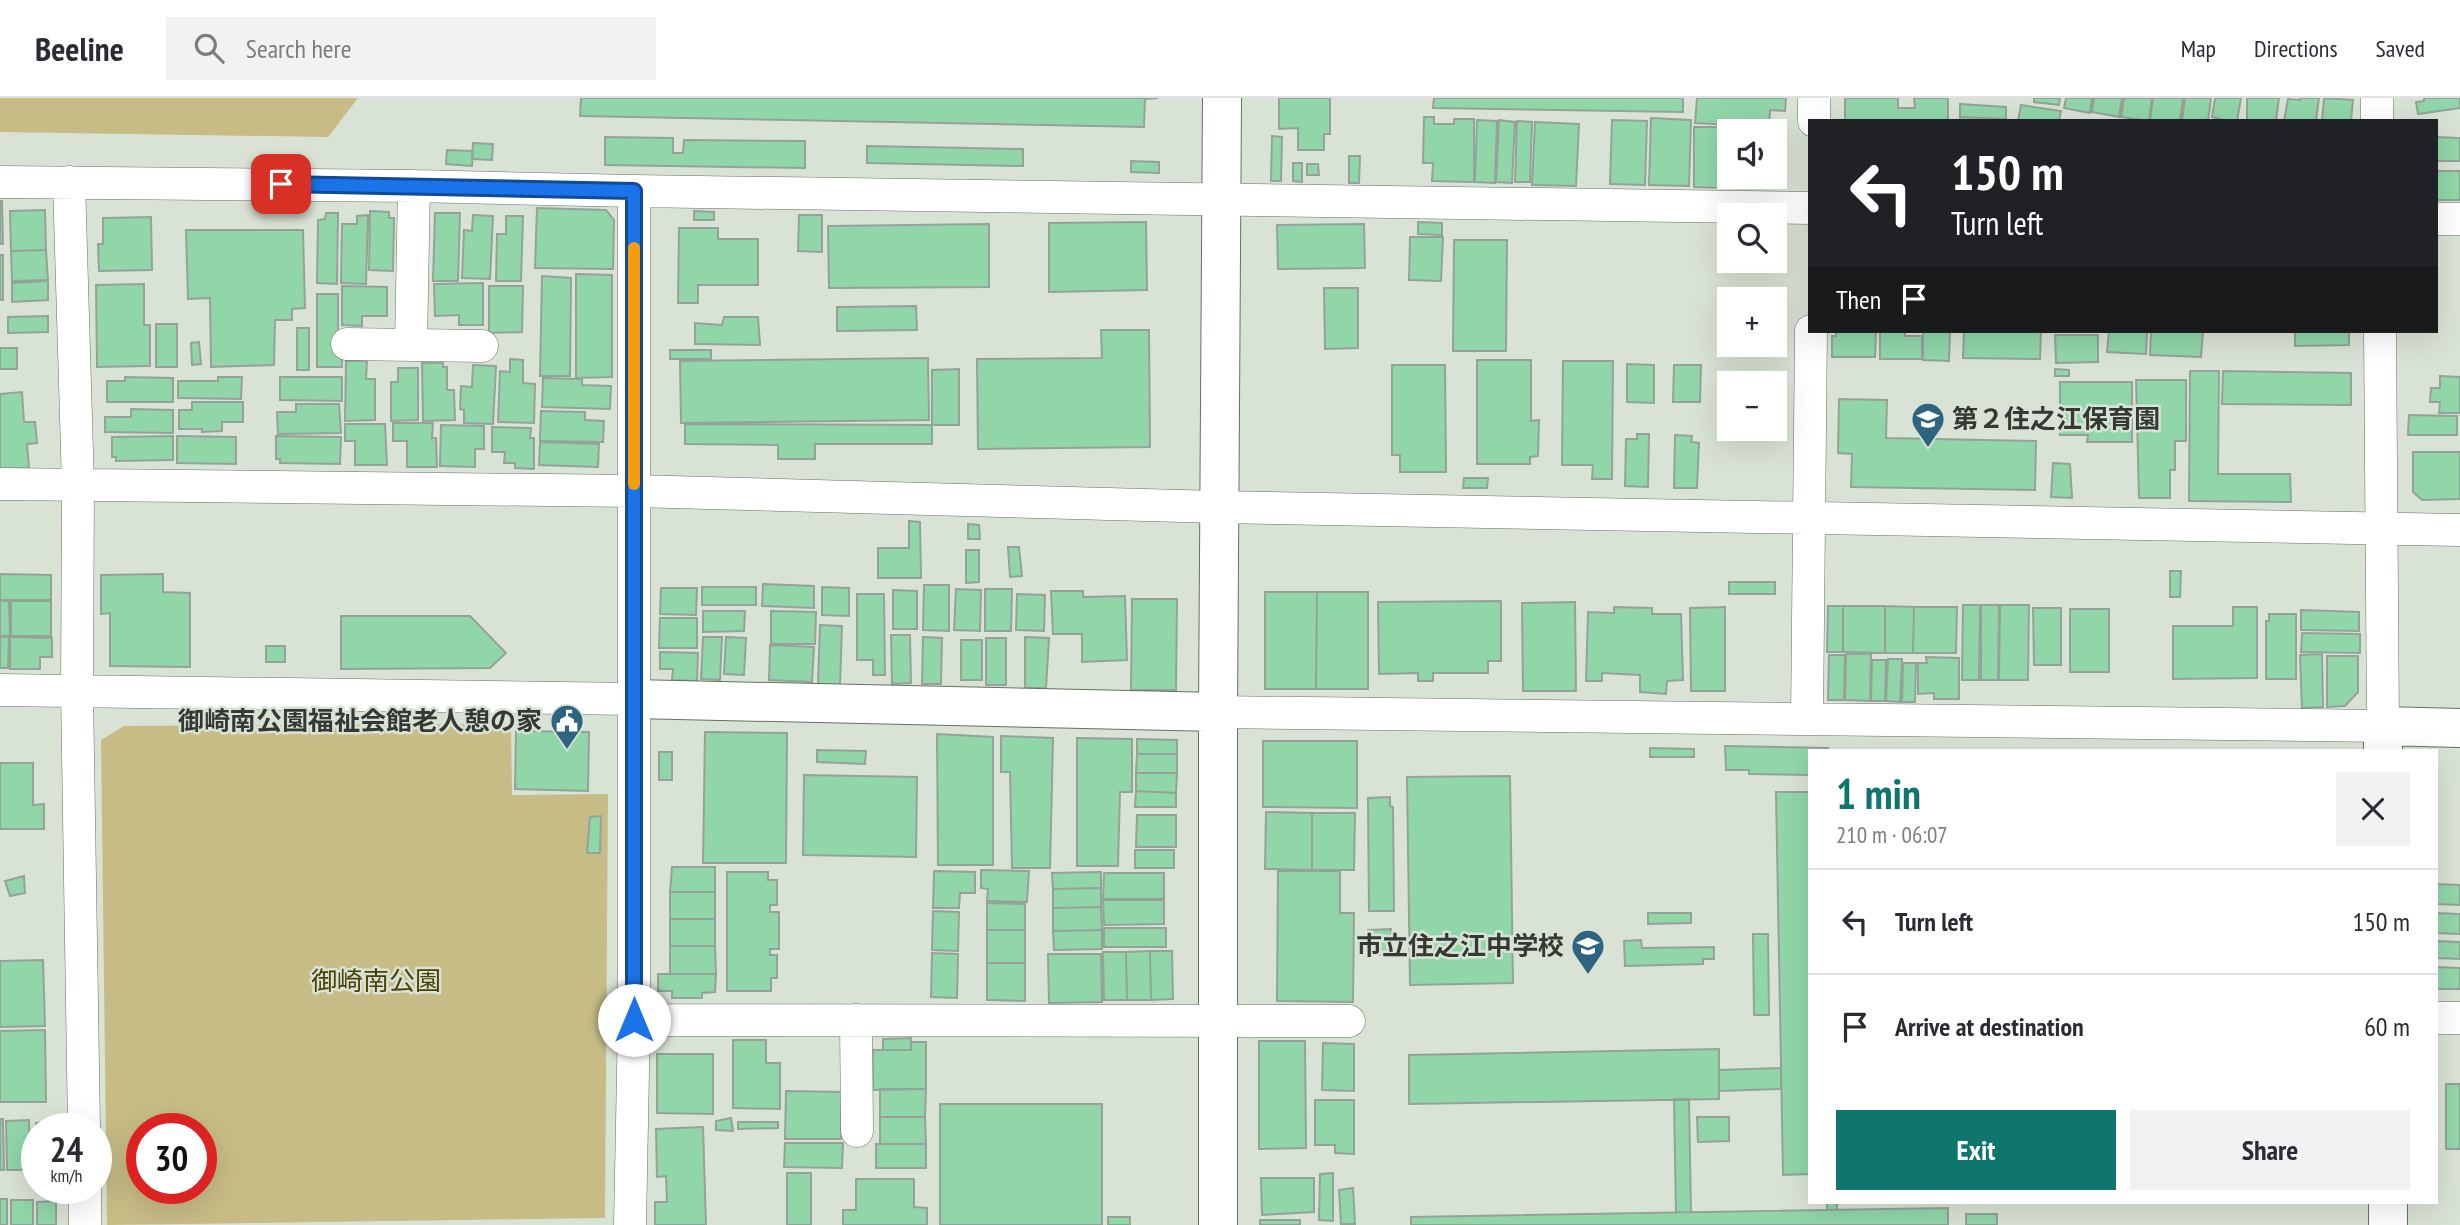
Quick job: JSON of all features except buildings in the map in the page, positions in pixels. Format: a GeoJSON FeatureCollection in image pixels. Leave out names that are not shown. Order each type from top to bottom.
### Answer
{"type":"FeatureCollection","features":[{"type":"Feature","properties":{"kind":"street"},"geometry":{"type":"LineString","coordinates":[[1217,1225],[1223,98]]}},
{"type":"Feature","properties":{"kind":"street"},"geometry":{"type":"LineString","coordinates":[[1814,98],[1814,119]]}},
{"type":"Feature","properties":{"kind":"street"},"geometry":{"type":"LineString","coordinates":[[2377,98],[2377,119]]}},
{"type":"Feature","properties":{"kind":"street"},"geometry":{"type":"LineString","coordinates":[[0,182],[1808,208]]}},
{"type":"Feature","properties":{"kind":"street"},"geometry":{"type":"LineString","coordinates":[[69,182],[78,485],[77,691],[84,1113]]}},
{"type":"Feature","properties":{"kind":"street"},"geometry":{"type":"LineString","coordinates":[[411,345],[414,186]]}},
{"type":"Feature","properties":{"kind":"street"},"geometry":{"type":"LineString","coordinates":[[630,1225],[634,1020],[634,191]]}},
{"type":"Feature","properties":{"kind":"street"},"geometry":{"type":"LineString","coordinates":[[2438,219],[2460,219]]}},
{"type":"Feature","properties":{"kind":"street"},"geometry":{"type":"LineString","coordinates":[[1807,718],[1811,333]]}},
{"type":"Feature","properties":{"kind":"street"},"geometry":{"type":"LineString","coordinates":[[2380,333],[2384,738]]}},
{"type":"Feature","properties":{"kind":"street"},"geometry":{"type":"LineString","coordinates":[[347,344],[482,346]]}},
{"type":"Feature","properties":{"kind":"street"},"geometry":{"type":"LineString","coordinates":[[0,484],[634,491],[1219,507],[2460,530]]}},
{"type":"Feature","properties":{"kind":"street"},"geometry":{"type":"LineString","coordinates":[[0,690],[633,699],[1218,712],[1807,718],[2384,738],[2460,728]]}},
{"type":"Feature","properties":{"kind":"street"},"geometry":{"type":"LineString","coordinates":[[2438,1018],[2460,1018]]}},
{"type":"Feature","properties":{"kind":"street"},"geometry":{"type":"LineString","coordinates":[[634,1020],[1349,1021]]}},
{"type":"Feature","properties":{"kind":"street"},"geometry":{"type":"LineString","coordinates":[[856,1020],[857,1131]]}},
{"type":"Feature","properties":{"kind":"street"},"geometry":{"type":"LineString","coordinates":[[85,1204],[85,1225]]}},
{"type":"Feature","properties":{"kind":"street"},"geometry":{"type":"LineString","coordinates":[[2388,1204],[2388,1225]]}},
{"type":"Feature","properties":{"kind":"green space"},"geometry":{"type":"Polygon","coordinates":[[[0,98],[358,98],[328,137],[0,132],[0,98]]]}},
{"type":"Feature","properties":{"kind":"green space","name":"御崎南公園"},"geometry":{"type":"Polygon","coordinates":[[[511,724],[512,795],[608,794],[605,1218],[107,1225],[107,1204],[112,1204],[112,1113],[106,1113],[101,740],[124,726],[511,724]]]}},
{"type":"Feature","properties":{"kind":"slow traffic"},"geometry":{"type":"LineString","coordinates":[[634,248],[634,484]]}},
{"type":"Feature","properties":{"kind":"place","name":"第２住之江保育園"},"geometry":{"type":"Point","coordinates":[1928,449]}},
{"type":"Feature","properties":{"kind":"place","name":"御崎南公園福祉会館老人憩の家"},"geometry":{"type":"Point","coordinates":[567,751]}},
{"type":"Feature","properties":{"kind":"place","name":"市立住之江中学校"},"geometry":{"type":"Point","coordinates":[1588,976]}},
{"type":"Feature","properties":{"kind":"route"},"geometry":{"type":"LineString","coordinates":[[281,184],[634,191],[634,1020]]}}]}
